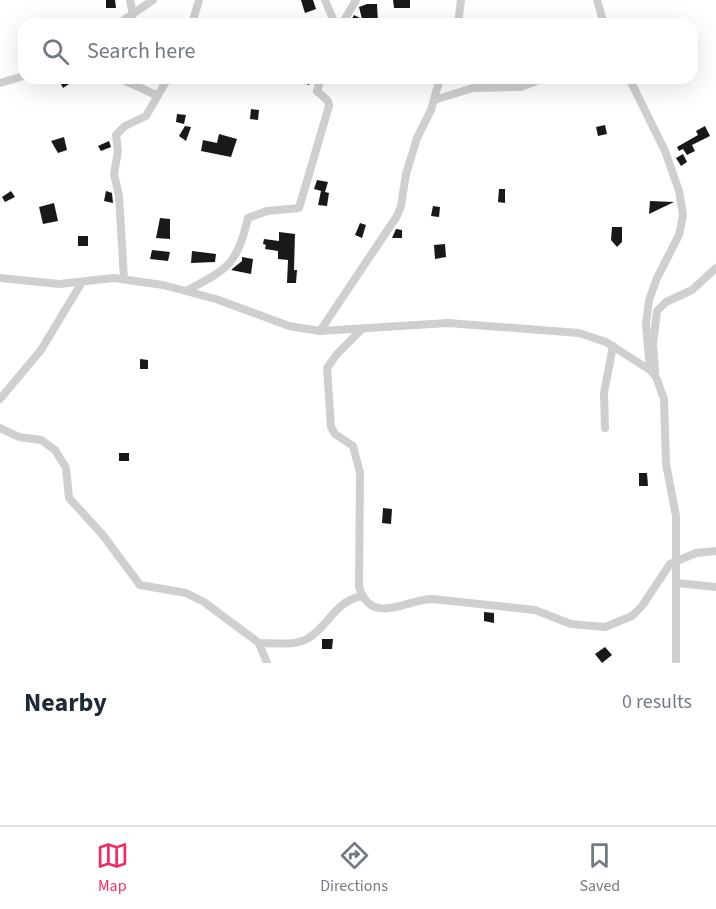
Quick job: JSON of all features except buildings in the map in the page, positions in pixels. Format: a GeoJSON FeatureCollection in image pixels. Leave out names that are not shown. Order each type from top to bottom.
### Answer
{"type":"FeatureCollection","features":[{"type":"Feature","properties":{"kind":"street"},"geometry":{"type":"LineString","coordinates":[[130,0],[133,14]]}},
{"type":"Feature","properties":{"kind":"street"},"geometry":{"type":"LineString","coordinates":[[127,18],[153,0]]}},
{"type":"Feature","properties":{"kind":"street"},"geometry":{"type":"LineString","coordinates":[[194,18],[199,0]]}},
{"type":"Feature","properties":{"kind":"street"},"geometry":{"type":"LineString","coordinates":[[325,0],[332,18]]}},
{"type":"Feature","properties":{"kind":"street"},"geometry":{"type":"LineString","coordinates":[[346,18],[356,0]]}},
{"type":"Feature","properties":{"kind":"street"},"geometry":{"type":"LineString","coordinates":[[459,18],[461,0]]}},
{"type":"Feature","properties":{"kind":"street"},"geometry":{"type":"LineString","coordinates":[[597,0],[602,18]]}},
{"type":"Feature","properties":{"kind":"street"},"geometry":{"type":"LineString","coordinates":[[0,83],[18,78]]}},
{"type":"Feature","properties":{"kind":"street"},"geometry":{"type":"LineString","coordinates":[[131,84],[156,96]]}},
{"type":"Feature","properties":{"kind":"street"},"geometry":{"type":"LineString","coordinates":[[124,279],[119,196],[114,174],[118,151],[116,135],[125,126],[146,116],[164,84]]}},
{"type":"Feature","properties":{"kind":"street"},"geometry":{"type":"LineString","coordinates":[[186,291],[216,277],[226,268],[240,251],[248,218],[267,211],[299,208],[329,106],[328,101],[316,91],[319,84]]}},
{"type":"Feature","properties":{"kind":"street"},"geometry":{"type":"LineString","coordinates":[[320,331],[397,216],[417,138],[434,100],[438,84]]}},
{"type":"Feature","properties":{"kind":"street"},"geometry":{"type":"LineString","coordinates":[[434,100],[473,88],[521,87],[529,84]]}},
{"type":"Feature","properties":{"kind":"street"},"geometry":{"type":"LineString","coordinates":[[632,84],[665,151],[679,191],[683,215],[679,236],[657,278],[649,300],[646,339],[653,374],[663,392],[666,464],[674,502],[677,559],[676,663]]}},
{"type":"Feature","properties":{"kind":"street"},"geometry":{"type":"LineString","coordinates":[[653,374],[653,344],[657,311],[666,302],[692,290],[716,268]]}},
{"type":"Feature","properties":{"kind":"street"},"geometry":{"type":"LineString","coordinates":[[0,278],[59,284],[124,279],[186,291],[216,299],[289,326],[320,331],[362,330],[417,323],[500,326],[587,334],[613,346],[653,374]]}},
{"type":"Feature","properties":{"kind":"street"},"geometry":{"type":"LineString","coordinates":[[0,399],[32,363],[81,282]]}},
{"type":"Feature","properties":{"kind":"street"},"geometry":{"type":"LineString","coordinates":[[362,330],[337,354],[327,368],[331,427],[335,434],[353,447],[360,474],[362,495],[358,565],[362,596],[377,608],[394,610],[418,600],[432,600],[535,610],[572,624],[605,627],[632,616],[642,606],[665,568],[677,559],[716,551]]}},
{"type":"Feature","properties":{"kind":"street"},"geometry":{"type":"LineString","coordinates":[[605,428],[604,393],[613,346]]}},
{"type":"Feature","properties":{"kind":"street"},"geometry":{"type":"LineString","coordinates":[[0,428],[19,437],[41,440],[55,450],[66,468],[69,498],[102,534],[140,585],[194,596],[259,643],[267,663]]}},
{"type":"Feature","properties":{"kind":"street"},"geometry":{"type":"LineString","coordinates":[[677,583],[716,588]]}},
{"type":"Feature","properties":{"kind":"street"},"geometry":{"type":"LineString","coordinates":[[259,643],[298,642],[308,638],[348,599],[362,596]]}},
{"type":"Feature","properties":{"kind":"street"},"geometry":{"type":"LineString","coordinates":[[261,663],[264,652]]}}]}
